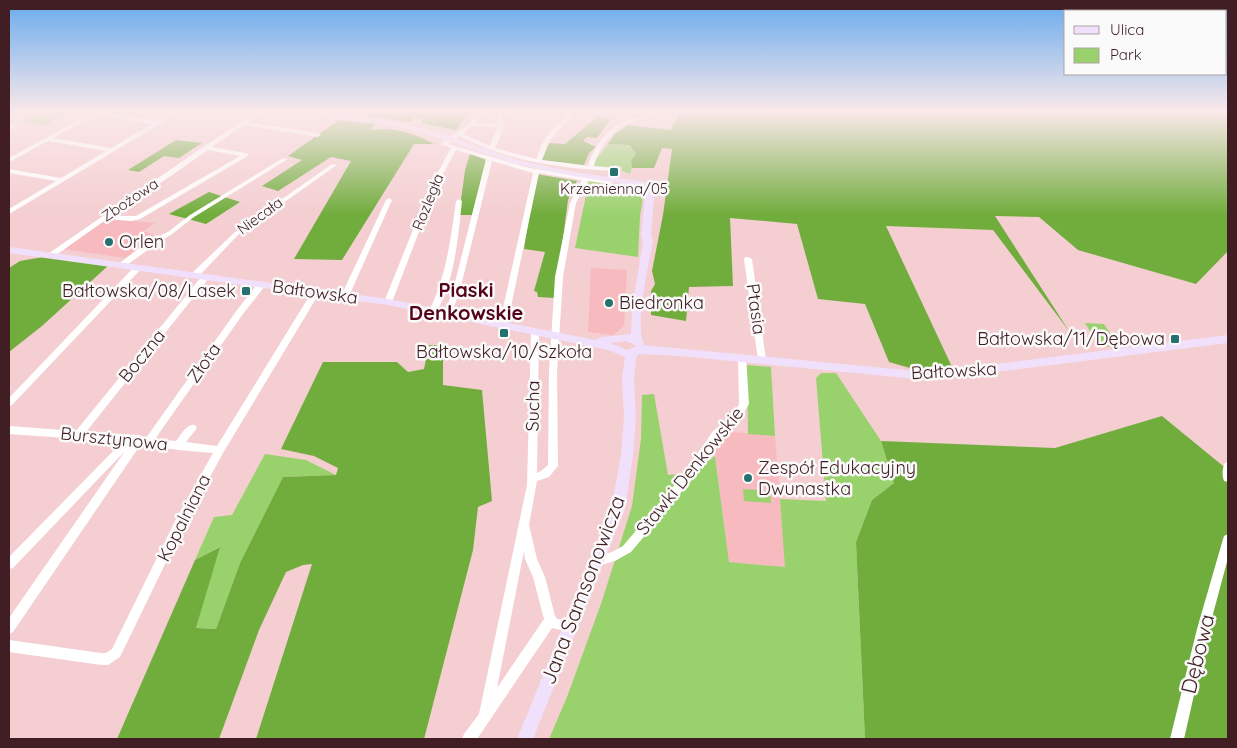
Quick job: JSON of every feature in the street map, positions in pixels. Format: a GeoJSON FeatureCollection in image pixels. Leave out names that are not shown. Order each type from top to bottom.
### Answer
{"type":"FeatureCollection","features":[{"type":"Feature","properties":{"kind":"main road"},"geometry":{"type":"LineString","coordinates":[[470,146],[515,162],[542,165]]}},
{"type":"Feature","properties":{"kind":"main road","name":"Jana Samsonowicza"},"geometry":{"type":"LineString","coordinates":[[525,739],[618,509],[627,455],[630,416],[628,378],[630,359],[637,346],[635,332],[637,316],[648,242],[655,217],[657,186],[654,182],[542,165]]}},
{"type":"Feature","properties":{"kind":"main road","name":"Bałtowska"},"geometry":{"type":"LineString","coordinates":[[9,250],[388,302],[580,342],[610,347],[619,345]]}},
{"type":"Feature","properties":{"kind":"main road"},"geometry":{"type":"LineString","coordinates":[[619,345],[637,316]]}},
{"type":"Feature","properties":{"kind":"main road"},"geometry":{"type":"LineString","coordinates":[[631,337],[637,346],[627,354],[619,345],[631,337]]}},
{"type":"Feature","properties":{"kind":"main road","name":"Bałtowska"},"geometry":{"type":"LineString","coordinates":[[637,346],[680,352],[916,375],[947,374],[1228,339]]}},
{"type":"Feature","properties":{"kind":"main road","name":"Jana Samsonowicza"},"geometry":{"type":"LineString","coordinates":[[619,345],[628,378]]}},
{"type":"Feature","properties":{"kind":"street"},"geometry":{"type":"LineString","coordinates":[[9,160],[35,146]]}},
{"type":"Feature","properties":{"kind":"street"},"geometry":{"type":"LineString","coordinates":[[88,146],[111,150]]}},
{"type":"Feature","properties":{"kind":"street"},"geometry":{"type":"LineString","coordinates":[[9,212],[118,146]]}},
{"type":"Feature","properties":{"kind":"street","name":"Zbożowa"},"geometry":{"type":"LineString","coordinates":[[49,256],[208,146]]}},
{"type":"Feature","properties":{"kind":"street"},"geometry":{"type":"LineString","coordinates":[[450,146],[489,159],[536,171],[610,182]]}},
{"type":"Feature","properties":{"kind":"street"},"geometry":{"type":"LineString","coordinates":[[483,146],[542,165],[616,169]]}},
{"type":"Feature","properties":{"kind":"street"},"geometry":{"type":"LineString","coordinates":[[542,146],[542,165]]}},
{"type":"Feature","properties":{"kind":"street"},"geometry":{"type":"LineString","coordinates":[[590,168],[594,152],[600,146]]}},
{"type":"Feature","properties":{"kind":"street","name":"Rozległa"},"geometry":{"type":"LineString","coordinates":[[388,302],[434,186],[454,147]]}},
{"type":"Feature","properties":{"kind":"street"},"geometry":{"type":"LineString","coordinates":[[105,217],[138,218],[246,155],[205,148]]}},
{"type":"Feature","properties":{"kind":"street"},"geometry":{"type":"LineString","coordinates":[[121,265],[192,216],[285,159]]}},
{"type":"Feature","properties":{"kind":"street"},"geometry":{"type":"LineString","coordinates":[[447,314],[452,306],[466,255],[480,187],[489,159]]}},
{"type":"Feature","properties":{"kind":"street","name":"Niecała"},"geometry":{"type":"LineString","coordinates":[[194,276],[237,233],[334,165]]}},
{"type":"Feature","properties":{"kind":"street"},"geometry":{"type":"LineString","coordinates":[[503,326],[536,171]]}},
{"type":"Feature","properties":{"kind":"street"},"geometry":{"type":"LineString","coordinates":[[9,172],[61,180]]}},
{"type":"Feature","properties":{"kind":"street"},"geometry":{"type":"LineString","coordinates":[[532,479],[546,474],[553,466],[555,336],[561,262],[573,203],[586,179]]}},
{"type":"Feature","properties":{"kind":"street"},"geometry":{"type":"LineString","coordinates":[[345,296],[389,200]]}},
{"type":"Feature","properties":{"kind":"street"},"geometry":{"type":"LineString","coordinates":[[432,311],[438,302],[453,244],[459,201]]}},
{"type":"Feature","properties":{"kind":"street","name":"Ptasia"},"geometry":{"type":"LineString","coordinates":[[748,259],[762,360]]}},
{"type":"Feature","properties":{"kind":"street"},"geometry":{"type":"LineString","coordinates":[[9,403],[138,268]]}},
{"type":"Feature","properties":{"kind":"street","name":"Boczna"},"geometry":{"type":"LineString","coordinates":[[79,434],[205,278]]}},
{"type":"Feature","properties":{"kind":"street","name":"Złota"},"geometry":{"type":"LineString","coordinates":[[139,440],[262,284]]}},
{"type":"Feature","properties":{"kind":"street","name":"Kopalniana"},"geometry":{"type":"LineString","coordinates":[[9,646],[101,659],[108,659],[116,653],[181,520],[220,450],[316,292]]}},
{"type":"Feature","properties":{"kind":"street","name":"Sucha"},"geometry":{"type":"LineString","coordinates":[[526,519],[532,479],[535,333]]}},
{"type":"Feature","properties":{"kind":"street","name":"Stawki Denkowskie"},"geometry":{"type":"LineString","coordinates":[[598,561],[615,556],[627,549],[691,472],[716,434],[738,415],[744,404],[742,358]]}},
{"type":"Feature","properties":{"kind":"street"},"geometry":{"type":"LineString","coordinates":[[178,446],[192,428]]}},
{"type":"Feature","properties":{"kind":"street","name":"Bursztynowa"},"geometry":{"type":"LineString","coordinates":[[9,430],[79,434],[220,450]]}},
{"type":"Feature","properties":{"kind":"street"},"geometry":{"type":"LineString","coordinates":[[9,564],[139,440]]}},
{"type":"Feature","properties":{"kind":"street"},"geometry":{"type":"LineString","coordinates":[[9,628],[139,440]]}},
{"type":"Feature","properties":{"kind":"street"},"geometry":{"type":"LineString","coordinates":[[1228,467],[1228,478]]}},
{"type":"Feature","properties":{"kind":"street"},"geometry":{"type":"LineString","coordinates":[[526,519],[525,528],[531,559],[540,577],[550,620],[555,624],[571,626]]}},
{"type":"Feature","properties":{"kind":"street"},"geometry":{"type":"LineString","coordinates":[[485,715],[526,519]]}},
{"type":"Feature","properties":{"kind":"street","name":"Dębowa"},"geometry":{"type":"LineString","coordinates":[[1177,739],[1203,629],[1228,540]]}},
{"type":"Feature","properties":{"kind":"street"},"geometry":{"type":"LineString","coordinates":[[469,739],[550,620]]}},
{"type":"Feature","properties":{"kind":"shaded area","name":"Orlen"},"geometry":{"type":"Polygon","coordinates":[[[105,219],[155,223],[143,231],[157,236],[125,258],[62,249],[105,219]]]}},
{"type":"Feature","properties":{"kind":"shaded area"},"geometry":{"type":"Polygon","coordinates":[[[591,268],[627,270],[624,326],[613,335],[588,332],[591,268]]]}},
{"type":"Feature","properties":{"kind":"shaded area","name":"Zespół Edukacyjny Dwunastka"},"geometry":{"type":"Polygon","coordinates":[[[724,431],[775,436],[786,567],[729,562],[714,444],[724,431]]]}},
{"type":"Feature","properties":{"kind":"green space"},"geometry":{"type":"Polygon","coordinates":[[[167,146],[198,146],[179,158],[164,156],[139,172],[128,170],[167,146]]]}},
{"type":"Feature","properties":{"kind":"green space"},"geometry":{"type":"Polygon","coordinates":[[[302,146],[413,146],[342,260],[294,259],[351,161],[331,157],[278,191],[262,186],[302,160],[288,156],[302,146]]]}},
{"type":"Feature","properties":{"kind":"green space"},"geometry":{"type":"Polygon","coordinates":[[[546,146],[596,147],[589,153],[584,165],[541,160],[546,146]]]}},
{"type":"Feature","properties":{"kind":"green space"},"geometry":{"type":"Polygon","coordinates":[[[607,146],[629,146],[636,154],[631,160],[632,168],[630,174],[622,171],[622,167],[615,165],[612,168],[593,167],[595,161],[607,146]]]}},
{"type":"Feature","properties":{"kind":"green space"},"geometry":{"type":"Polygon","coordinates":[[[630,146],[1228,146],[1228,251],[1196,284],[1078,250],[1039,217],[995,216],[1069,331],[993,230],[886,226],[953,369],[917,370],[889,362],[865,304],[818,299],[797,224],[730,218],[733,286],[689,287],[686,321],[651,315],[651,291],[655,284],[652,271],[663,215],[672,149],[662,148],[654,168],[632,168],[631,160],[636,154],[630,146]]]}},
{"type":"Feature","properties":{"kind":"green space"},"geometry":{"type":"Polygon","coordinates":[[[470,154],[487,160],[472,215],[459,215],[465,170],[470,154]]]}},
{"type":"Feature","properties":{"kind":"green space"},"geometry":{"type":"Polygon","coordinates":[[[536,174],[577,181],[568,200],[555,298],[538,297],[537,292],[534,291],[545,252],[524,249],[536,174]]]}},
{"type":"Feature","properties":{"kind":"green space"},"geometry":{"type":"Polygon","coordinates":[[[589,181],[644,191],[640,216],[638,257],[575,248],[589,181]]]}},
{"type":"Feature","properties":{"kind":"green space"},"geometry":{"type":"Polygon","coordinates":[[[209,192],[240,202],[206,224],[169,214],[209,192]]]}},
{"type":"Feature","properties":{"kind":"green space"},"geometry":{"type":"Polygon","coordinates":[[[49,256],[110,264],[42,326],[9,352],[9,268],[20,261],[49,256]]]}},
{"type":"Feature","properties":{"kind":"green space"},"geometry":{"type":"Polygon","coordinates":[[[1085,323],[1104,324],[1119,347],[1099,346],[1085,323]]]}},
{"type":"Feature","properties":{"kind":"green space"},"geometry":{"type":"Polygon","coordinates":[[[429,345],[443,345],[443,385],[482,390],[492,501],[478,507],[473,550],[424,739],[256,739],[312,564],[303,565],[286,572],[259,630],[219,739],[117,739],[195,560],[220,547],[196,628],[216,629],[240,563],[283,477],[336,475],[338,468],[314,456],[281,449],[323,362],[397,362],[408,372],[424,369],[429,345]]]}},
{"type":"Feature","properties":{"kind":"green space"},"geometry":{"type":"Polygon","coordinates":[[[747,365],[771,367],[775,436],[748,434],[747,365]]]}},
{"type":"Feature","properties":{"kind":"green space"},"geometry":{"type":"Polygon","coordinates":[[[821,373],[836,373],[881,441],[894,483],[872,500],[856,542],[865,739],[549,739],[567,697],[602,601],[632,506],[641,439],[642,395],[654,394],[668,475],[691,473],[715,456],[729,562],[785,567],[780,499],[826,501],[816,378],[821,373]]]}},
{"type":"Feature","properties":{"kind":"green space"},"geometry":{"type":"Polygon","coordinates":[[[1162,416],[1228,470],[1228,739],[865,739],[856,542],[872,500],[894,483],[881,441],[1055,448],[1162,416]]]}},
{"type":"Feature","properties":{"kind":"green space"},"geometry":{"type":"Polygon","coordinates":[[[265,454],[306,460],[336,475],[283,477],[240,563],[216,629],[196,628],[219,547],[195,560],[214,517],[232,515],[265,454]]]}},
{"type":"Feature","properties":{"kind":"green space"},"geometry":{"type":"Polygon","coordinates":[[[743,489],[770,491],[771,503],[744,501],[743,489]]]}},
{"type":"Feature","properties":{"kind":"place","name":"Krzemienna/05"},"geometry":{"type":"Point","coordinates":[614,172]}},
{"type":"Feature","properties":{"kind":"place","name":"Orlen"},"geometry":{"type":"Point","coordinates":[109,242]}},
{"type":"Feature","properties":{"kind":"place","name":"Bałtowska/08/Lasek"},"geometry":{"type":"Point","coordinates":[246,291]}},
{"type":"Feature","properties":{"kind":"place","name":"Biedronka"},"geometry":{"type":"Point","coordinates":[609,303]}},
{"type":"Feature","properties":{"kind":"place","name":"Bałtowska/10/Szkoła"},"geometry":{"type":"Point","coordinates":[504,333]}},
{"type":"Feature","properties":{"kind":"place","name":"Bałtowska/11/Dębowa"},"geometry":{"type":"Point","coordinates":[1175,339]}},
{"type":"Feature","properties":{"kind":"place","name":"Zespół Edukacyjny Dwunastka"},"geometry":{"type":"Point","coordinates":[748,478]}},
{"type":"Feature","properties":{"kind":"district","name":"Piaski Denkowskie"},"geometry":{"type":"Point","coordinates":[466,302]}}]}
